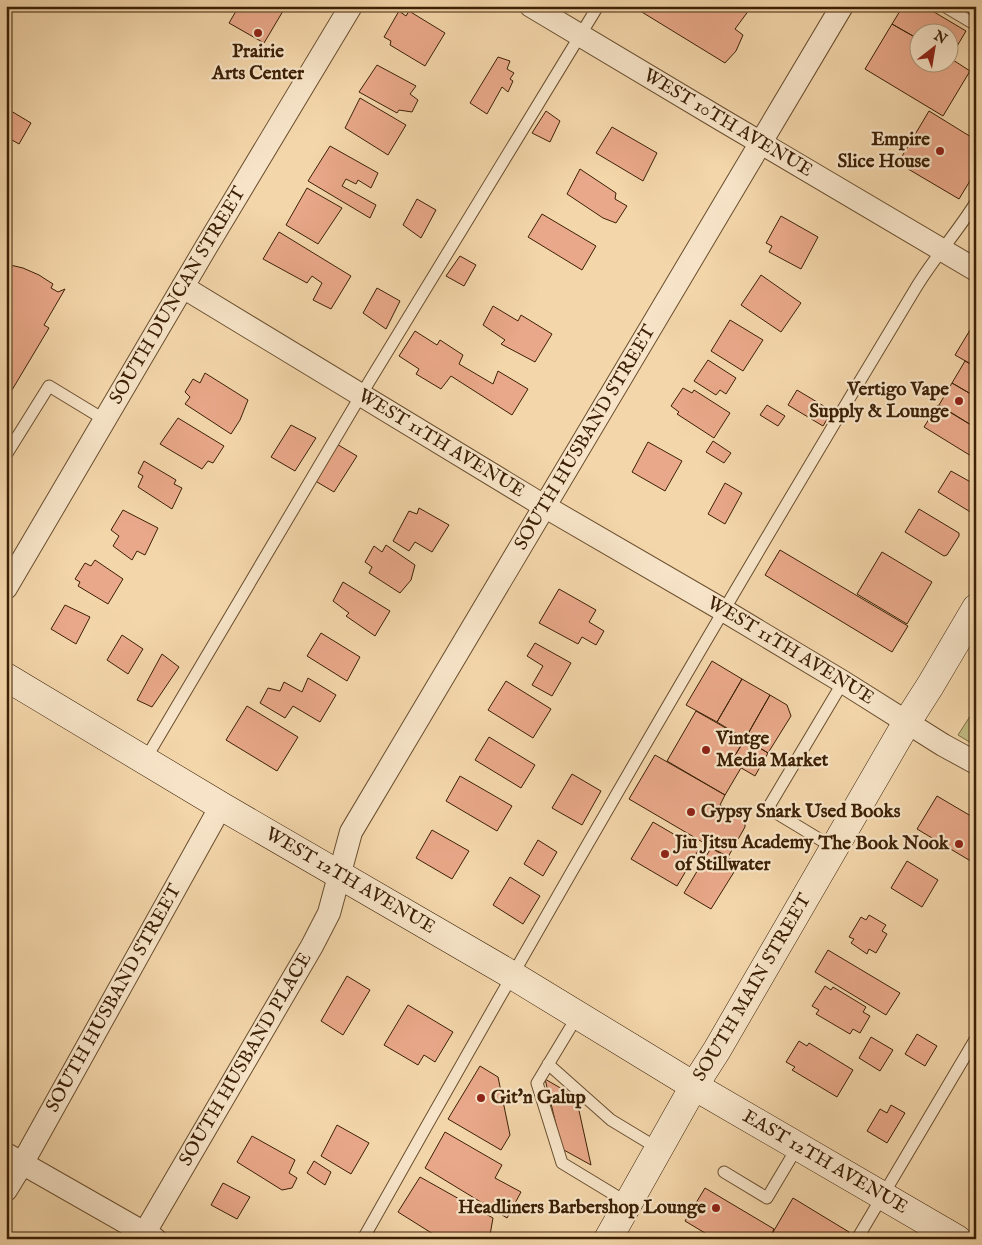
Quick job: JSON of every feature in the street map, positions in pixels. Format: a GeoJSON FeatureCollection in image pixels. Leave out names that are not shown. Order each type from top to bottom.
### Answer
{"type":"FeatureCollection","features":[{"type":"Feature","properties":{"kind":"main road","name":"SOUTH MAIN STREET"},"geometry":{"type":"LineString","coordinates":[[608,1239],[694,1086],[717,1050],[907,722],[976,608]]}},
{"type":"Feature","properties":{"kind":"main road","name":"WEST 12TH AVENUE"},"geometry":{"type":"LineString","coordinates":[[6,677],[221,806],[512,975],[694,1086]]}},
{"type":"Feature","properties":{"kind":"main road","name":"EAST 12TH AVENUE"},"geometry":{"type":"LineString","coordinates":[[694,1086],[957,1239]]}},
{"type":"Feature","properties":{"kind":"street","name":"SOUTH DUNCAN STREET"},"geometry":{"type":"LineString","coordinates":[[6,588],[16,562],[105,420],[351,6]]}},
{"type":"Feature","properties":{"kind":"street","name":"WEST 10TH AVENUE"},"geometry":{"type":"LineString","coordinates":[[531,6],[976,270]]}},
{"type":"Feature","properties":{"kind":"street","name":"SOUTH HUSBAND STREET"},"geometry":{"type":"LineString","coordinates":[[339,874],[351,832],[842,6]]}},
{"type":"Feature","properties":{"kind":"street","name":"WEST 11TH AVENUE"},"geometry":{"type":"LineString","coordinates":[[183,288],[544,506],[843,682],[976,764]]}},
{"type":"Feature","properties":{"kind":"street","name":"SOUTH HUSBAND STREET"},"geometry":{"type":"LineString","coordinates":[[6,1190],[14,1159],[221,806]]}},
{"type":"Feature","properties":{"kind":"street","name":"SOUTH HUSBAND PLACE"},"geometry":{"type":"LineString","coordinates":[[147,1237],[312,946],[328,912],[339,874]]}},
{"type":"Feature","properties":{"kind":"street"},"geometry":{"type":"LineString","coordinates":[[14,1159],[147,1237]]}},
{"type":"Feature","properties":{"kind":"lane"},"geometry":{"type":"LineString","coordinates":[[145,760],[361,395],[598,6]]}},
{"type":"Feature","properties":{"kind":"lane"},"geometry":{"type":"LineString","coordinates":[[944,6],[976,25]]}},
{"type":"Feature","properties":{"kind":"lane"},"geometry":{"type":"LineString","coordinates":[[363,1239],[512,975],[723,610],[916,286],[976,202]]}},
{"type":"Feature","properties":{"kind":"lane"},"geometry":{"type":"LineString","coordinates":[[6,455],[48,386],[105,420]]}},
{"type":"Feature","properties":{"kind":"lane"},"geometry":{"type":"LineString","coordinates":[[834,848],[768,808],[843,682]]}},
{"type":"Feature","properties":{"kind":"lane"},"geometry":{"type":"LineString","coordinates":[[578,1015],[537,1083],[562,1163],[628,1203]]}},
{"type":"Feature","properties":{"kind":"lane"},"geometry":{"type":"LineString","coordinates":[[857,1239],[976,1038]]}},
{"type":"Feature","properties":{"kind":"lane"},"geometry":{"type":"LineString","coordinates":[[548,1064],[612,1120],[659,1149]]}},
{"type":"Feature","properties":{"kind":"lane"},"geometry":{"type":"LineString","coordinates":[[724,1172],[767,1198],[798,1146]]}},
{"type":"Feature","properties":{"kind":"shaded area"},"geometry":{"type":"Polygon","coordinates":[[[976,707],[976,746],[958,735],[976,707]]]}},
{"type":"Feature","properties":{"kind":"building","name":"Prairie Arts Center"},"geometry":{"type":"Polygon","coordinates":[[[239,6],[286,6],[264,43],[229,23],[239,6]]]}},
{"type":"Feature","properties":{"kind":"building"},"geometry":{"type":"Polygon","coordinates":[[[632,6],[752,6],[735,29],[743,35],[736,51],[725,63],[632,6]]]}},
{"type":"Feature","properties":{"kind":"building"},"geometry":{"type":"Polygon","coordinates":[[[903,6],[924,6],[951,22],[910,22],[910,34],[892,24],[903,6]]]}},
{"type":"Feature","properties":{"kind":"building"},"geometry":{"type":"Polygon","coordinates":[[[399,11],[406,16],[409,11],[445,33],[425,66],[390,45],[391,41],[384,37],[399,11]]]}},
{"type":"Feature","properties":{"kind":"building"},"geometry":{"type":"Polygon","coordinates":[[[892,24],[910,34],[910,72],[960,72],[960,64],[970,71],[943,116],[865,69],[892,24]]]}},
{"type":"Feature","properties":{"kind":"building"},"geometry":{"type":"Polygon","coordinates":[[[960,27],[966,31],[960,41],[960,27]]]}},
{"type":"Feature","properties":{"kind":"building"},"geometry":{"type":"Polygon","coordinates":[[[498,57],[510,61],[507,69],[514,73],[510,79],[513,81],[508,92],[502,87],[487,114],[470,103],[498,57]]]}},
{"type":"Feature","properties":{"kind":"building"},"geometry":{"type":"Polygon","coordinates":[[[377,65],[416,86],[410,94],[418,100],[412,112],[399,110],[397,113],[359,92],[377,65]]]}},
{"type":"Feature","properties":{"kind":"building"},"geometry":{"type":"Polygon","coordinates":[[[360,98],[406,125],[388,155],[345,128],[360,98]]]}},
{"type":"Feature","properties":{"kind":"building"},"geometry":{"type":"Polygon","coordinates":[[[6,108],[31,123],[19,144],[12,140],[6,149],[6,108]]]}},
{"type":"Feature","properties":{"kind":"building"},"geometry":{"type":"Polygon","coordinates":[[[546,111],[560,121],[550,142],[532,133],[546,111]]]}},
{"type":"Feature","properties":{"kind":"building","name":"Empire Slice House"},"geometry":{"type":"Polygon","coordinates":[[[929,111],[976,140],[976,171],[959,199],[898,163],[929,111]]]}},
{"type":"Feature","properties":{"kind":"building"},"geometry":{"type":"Polygon","coordinates":[[[612,127],[657,153],[643,181],[596,153],[612,127]]]}},
{"type":"Feature","properties":{"kind":"building"},"geometry":{"type":"Polygon","coordinates":[[[330,146],[378,173],[371,188],[358,180],[356,184],[346,179],[342,186],[376,205],[370,218],[308,181],[330,146]]]}},
{"type":"Feature","properties":{"kind":"building"},"geometry":{"type":"Polygon","coordinates":[[[580,169],[616,193],[615,199],[627,206],[616,223],[603,218],[567,194],[580,169]]]}},
{"type":"Feature","properties":{"kind":"building"},"geometry":{"type":"Polygon","coordinates":[[[307,188],[342,208],[318,244],[286,225],[307,188]]]}},
{"type":"Feature","properties":{"kind":"building"},"geometry":{"type":"Polygon","coordinates":[[[417,199],[436,210],[421,238],[403,225],[417,199]]]}},
{"type":"Feature","properties":{"kind":"building"},"geometry":{"type":"Polygon","coordinates":[[[542,214],[596,246],[582,270],[528,237],[542,214]]]}},
{"type":"Feature","properties":{"kind":"building"},"geometry":{"type":"Polygon","coordinates":[[[781,216],[818,237],[801,269],[769,252],[772,246],[766,243],[781,216]]]}},
{"type":"Feature","properties":{"kind":"building"},"geometry":{"type":"Polygon","coordinates":[[[279,232],[351,276],[331,309],[313,300],[322,283],[312,276],[307,283],[263,259],[279,232]]]}},
{"type":"Feature","properties":{"kind":"building"},"geometry":{"type":"Polygon","coordinates":[[[460,256],[476,265],[464,286],[446,276],[460,256]]]}},
{"type":"Feature","properties":{"kind":"building"},"geometry":{"type":"Polygon","coordinates":[[[6,264],[23,268],[39,275],[53,284],[51,288],[58,292],[65,289],[44,325],[49,328],[6,400],[6,264]]]}},
{"type":"Feature","properties":{"kind":"building"},"geometry":{"type":"Polygon","coordinates":[[[761,275],[801,303],[781,332],[741,305],[761,275]]]}},
{"type":"Feature","properties":{"kind":"building"},"geometry":{"type":"Polygon","coordinates":[[[377,288],[400,301],[386,329],[363,313],[377,288]]]}},
{"type":"Feature","properties":{"kind":"building"},"geometry":{"type":"Polygon","coordinates":[[[493,306],[518,321],[521,315],[552,334],[535,362],[501,344],[505,340],[483,325],[493,306]]]}},
{"type":"Feature","properties":{"kind":"building"},"geometry":{"type":"Polygon","coordinates":[[[730,320],[763,340],[743,371],[711,351],[730,320]]]}},
{"type":"Feature","properties":{"kind":"building"},"geometry":{"type":"Polygon","coordinates":[[[970,330],[976,334],[976,367],[955,355],[970,330]]]}},
{"type":"Feature","properties":{"kind":"building"},"geometry":{"type":"Polygon","coordinates":[[[415,331],[437,345],[440,340],[463,355],[459,364],[493,384],[498,371],[528,389],[512,415],[451,376],[441,389],[416,374],[419,369],[399,356],[415,331]]]}},
{"type":"Feature","properties":{"kind":"building"},"geometry":{"type":"Polygon","coordinates":[[[708,360],[736,378],[726,394],[720,390],[716,395],[694,381],[708,360]]]}},
{"type":"Feature","properties":{"kind":"building"},"geometry":{"type":"Polygon","coordinates":[[[965,361],[976,367],[976,397],[952,383],[965,361]]]}},
{"type":"Feature","properties":{"kind":"building"},"geometry":{"type":"Polygon","coordinates":[[[205,373],[248,400],[240,420],[231,434],[185,404],[190,397],[185,392],[193,379],[200,383],[205,373]]]}},
{"type":"Feature","properties":{"kind":"building","name":"Vertigo Vape Supply & Lounge"},"geometry":{"type":"Polygon","coordinates":[[[952,383],[976,397],[976,428],[939,405],[952,383]]]}},
{"type":"Feature","properties":{"kind":"building"},"geometry":{"type":"Polygon","coordinates":[[[683,388],[692,393],[694,390],[730,413],[714,438],[677,414],[679,412],[671,406],[683,388]]]}},
{"type":"Feature","properties":{"kind":"building"},"geometry":{"type":"Polygon","coordinates":[[[797,390],[832,411],[823,426],[788,405],[797,390]]]}},
{"type":"Feature","properties":{"kind":"building"},"geometry":{"type":"Polygon","coordinates":[[[767,405],[785,416],[778,426],[760,415],[767,405]]]}},
{"type":"Feature","properties":{"kind":"building"},"geometry":{"type":"Polygon","coordinates":[[[938,405],[976,428],[976,459],[924,427],[938,405]]]}},
{"type":"Feature","properties":{"kind":"building"},"geometry":{"type":"Polygon","coordinates":[[[178,418],[224,446],[213,463],[208,461],[202,469],[160,444],[178,418]]]}},
{"type":"Feature","properties":{"kind":"building"},"geometry":{"type":"Polygon","coordinates":[[[291,425],[316,438],[295,471],[271,457],[291,425]]]}},
{"type":"Feature","properties":{"kind":"building"},"geometry":{"type":"Polygon","coordinates":[[[713,441],[731,453],[724,463],[706,452],[713,441]]]}},
{"type":"Feature","properties":{"kind":"building"},"geometry":{"type":"Polygon","coordinates":[[[648,442],[682,461],[665,491],[632,472],[648,442]]]}},
{"type":"Feature","properties":{"kind":"building"},"geometry":{"type":"Polygon","coordinates":[[[335,443],[357,456],[334,492],[312,479],[335,443]]]}},
{"type":"Feature","properties":{"kind":"building"},"geometry":{"type":"Polygon","coordinates":[[[144,461],[176,480],[174,484],[182,488],[172,509],[138,487],[143,476],[138,473],[144,461]]]}},
{"type":"Feature","properties":{"kind":"building"},"geometry":{"type":"Polygon","coordinates":[[[951,471],[976,485],[976,507],[972,513],[938,492],[951,471]]]}},
{"type":"Feature","properties":{"kind":"building"},"geometry":{"type":"Polygon","coordinates":[[[725,483],[742,493],[725,524],[708,514],[725,483]]]}},
{"type":"Feature","properties":{"kind":"building"},"geometry":{"type":"Polygon","coordinates":[[[419,508],[449,525],[432,552],[415,542],[409,551],[393,541],[409,511],[417,514],[419,508]]]}},
{"type":"Feature","properties":{"kind":"building"},"geometry":{"type":"Polygon","coordinates":[[[919,509],[959,533],[947,555],[944,556],[905,532],[919,509]]]}},
{"type":"Feature","properties":{"kind":"building"},"geometry":{"type":"Polygon","coordinates":[[[123,510],[158,528],[145,555],[137,551],[132,560],[113,546],[119,536],[111,530],[123,510]]]}},
{"type":"Feature","properties":{"kind":"building"},"geometry":{"type":"Polygon","coordinates":[[[386,545],[415,565],[411,580],[400,593],[369,573],[372,567],[365,562],[374,546],[382,552],[386,545]]]}},
{"type":"Feature","properties":{"kind":"building"},"geometry":{"type":"Polygon","coordinates":[[[780,550],[908,626],[892,652],[765,575],[780,550]]]}},
{"type":"Feature","properties":{"kind":"building"},"geometry":{"type":"Polygon","coordinates":[[[882,552],[932,582],[907,624],[857,594],[882,552]]]}},
{"type":"Feature","properties":{"kind":"building"},"geometry":{"type":"Polygon","coordinates":[[[95,560],[123,579],[108,604],[78,586],[80,582],[75,579],[85,563],[91,566],[95,560]]]}},
{"type":"Feature","properties":{"kind":"building"},"geometry":{"type":"Polygon","coordinates":[[[343,582],[390,611],[375,636],[346,616],[349,613],[333,601],[343,582]]]}},
{"type":"Feature","properties":{"kind":"building"},"geometry":{"type":"Polygon","coordinates":[[[559,589],[596,610],[589,622],[604,631],[596,645],[582,637],[578,644],[539,623],[559,589]]]}},
{"type":"Feature","properties":{"kind":"building"},"geometry":{"type":"Polygon","coordinates":[[[65,605],[90,617],[76,644],[51,629],[65,605]]]}},
{"type":"Feature","properties":{"kind":"building"},"geometry":{"type":"Polygon","coordinates":[[[321,633],[360,657],[347,681],[307,656],[321,633]]]}},
{"type":"Feature","properties":{"kind":"building"},"geometry":{"type":"Polygon","coordinates":[[[122,635],[143,649],[128,674],[107,660],[122,635]]]}},
{"type":"Feature","properties":{"kind":"building"},"geometry":{"type":"Polygon","coordinates":[[[535,643],[571,663],[552,696],[532,685],[543,666],[527,656],[535,643]]]}},
{"type":"Feature","properties":{"kind":"building"},"geometry":{"type":"Polygon","coordinates":[[[162,654],[179,667],[152,707],[137,700],[162,654]]]}},
{"type":"Feature","properties":{"kind":"building"},"geometry":{"type":"Polygon","coordinates":[[[712,661],[742,679],[717,722],[686,705],[712,661]]]}},
{"type":"Feature","properties":{"kind":"building"},"geometry":{"type":"Polygon","coordinates":[[[308,678],[336,695],[320,722],[293,706],[285,718],[260,703],[268,688],[280,691],[284,682],[302,692],[308,678]]]}},
{"type":"Feature","properties":{"kind":"building"},"geometry":{"type":"Polygon","coordinates":[[[742,679],[770,695],[745,739],[717,722],[742,679]]]}},
{"type":"Feature","properties":{"kind":"building"},"geometry":{"type":"Polygon","coordinates":[[[506,681],[551,709],[533,738],[488,710],[506,681]]]}},
{"type":"Feature","properties":{"kind":"building"},"geometry":{"type":"Polygon","coordinates":[[[770,695],[787,705],[791,716],[768,753],[745,739],[770,695]]]}},
{"type":"Feature","properties":{"kind":"building"},"geometry":{"type":"Polygon","coordinates":[[[247,706],[298,737],[277,771],[226,740],[247,706]]]}},
{"type":"Feature","properties":{"kind":"building","name":"Vintge Media Market"},"geometry":{"type":"Polygon","coordinates":[[[696,711],[745,739],[731,762],[741,768],[725,795],[667,761],[696,711]]]}},
{"type":"Feature","properties":{"kind":"building"},"geometry":{"type":"Polygon","coordinates":[[[489,737],[535,765],[521,788],[475,760],[489,737]]]}},
{"type":"Feature","properties":{"kind":"building"},"geometry":{"type":"Polygon","coordinates":[[[745,739],[768,753],[755,776],[731,762],[745,739]]]}},
{"type":"Feature","properties":{"kind":"building","name":"Gypsy Snark Used Books"},"geometry":{"type":"Polygon","coordinates":[[[655,755],[725,795],[720,805],[743,818],[745,827],[728,857],[629,799],[655,755]]]}},
{"type":"Feature","properties":{"kind":"building"},"geometry":{"type":"Polygon","coordinates":[[[572,774],[601,791],[582,825],[552,808],[572,774]]]}},
{"type":"Feature","properties":{"kind":"building"},"geometry":{"type":"Polygon","coordinates":[[[460,776],[512,806],[497,831],[446,801],[460,776]]]}},
{"type":"Feature","properties":{"kind":"building","name":"The Book Nook"},"geometry":{"type":"Polygon","coordinates":[[[937,796],[976,819],[976,859],[974,863],[917,829],[937,796]]]}},
{"type":"Feature","properties":{"kind":"building","name":"Jiu Jitsu Academy of Stillwater"},"geometry":{"type":"Polygon","coordinates":[[[653,822],[699,849],[677,886],[631,859],[653,822]]]}},
{"type":"Feature","properties":{"kind":"building"},"geometry":{"type":"Polygon","coordinates":[[[432,830],[469,851],[452,879],[416,858],[432,830]]]}},
{"type":"Feature","properties":{"kind":"building"},"geometry":{"type":"Polygon","coordinates":[[[538,840],[557,852],[543,876],[524,864],[538,840]]]}},
{"type":"Feature","properties":{"kind":"building"},"geometry":{"type":"Polygon","coordinates":[[[711,848],[739,864],[711,909],[684,893],[711,848]]]}},
{"type":"Feature","properties":{"kind":"building"},"geometry":{"type":"Polygon","coordinates":[[[907,861],[938,880],[922,907],[891,888],[907,861]]]}},
{"type":"Feature","properties":{"kind":"building"},"geometry":{"type":"Polygon","coordinates":[[[510,877],[540,896],[523,924],[493,905],[510,877]]]}},
{"type":"Feature","properties":{"kind":"building"},"geometry":{"type":"Polygon","coordinates":[[[869,915],[886,925],[882,931],[887,934],[876,953],[869,949],[867,954],[851,943],[854,939],[849,937],[861,917],[866,920],[869,915]]]}},
{"type":"Feature","properties":{"kind":"building"},"geometry":{"type":"Polygon","coordinates":[[[828,950],[900,993],[886,1015],[815,972],[828,950]]]}},
{"type":"Feature","properties":{"kind":"building"},"geometry":{"type":"Polygon","coordinates":[[[347,976],[370,990],[343,1035],[321,1021],[347,976]]]}},
{"type":"Feature","properties":{"kind":"building"},"geometry":{"type":"Polygon","coordinates":[[[825,986],[831,990],[833,987],[866,1007],[863,1012],[870,1016],[860,1033],[853,1029],[850,1034],[816,1014],[819,1010],[812,1006],[825,986]]]}},
{"type":"Feature","properties":{"kind":"building"},"geometry":{"type":"Polygon","coordinates":[[[408,1005],[453,1032],[435,1062],[424,1055],[418,1065],[384,1045],[408,1005]]]}},
{"type":"Feature","properties":{"kind":"building"},"geometry":{"type":"Polygon","coordinates":[[[917,1034],[937,1046],[925,1066],[905,1054],[917,1034]]]}},
{"type":"Feature","properties":{"kind":"building"},"geometry":{"type":"Polygon","coordinates":[[[871,1037],[893,1050],[880,1071],[859,1058],[871,1037]]]}},
{"type":"Feature","properties":{"kind":"building"},"geometry":{"type":"Polygon","coordinates":[[[799,1041],[807,1046],[809,1043],[853,1070],[837,1097],[792,1070],[795,1067],[786,1062],[799,1041]]]}},
{"type":"Feature","properties":{"kind":"building","name":"Git'n Galup"},"geometry":{"type":"Polygon","coordinates":[[[480,1066],[498,1077],[510,1135],[501,1150],[448,1119],[480,1066]]]}},
{"type":"Feature","properties":{"kind":"building"},"geometry":{"type":"Polygon","coordinates":[[[545,1079],[576,1097],[591,1165],[562,1149],[545,1079]]]}},
{"type":"Feature","properties":{"kind":"building"},"geometry":{"type":"Polygon","coordinates":[[[891,1105],[905,1113],[887,1143],[867,1131],[880,1109],[887,1113],[891,1105]]]}},
{"type":"Feature","properties":{"kind":"building"},"geometry":{"type":"Polygon","coordinates":[[[337,1125],[369,1143],[351,1174],[321,1156],[337,1125]]]}},
{"type":"Feature","properties":{"kind":"building"},"geometry":{"type":"Polygon","coordinates":[[[445,1132],[502,1165],[495,1178],[521,1192],[507,1218],[425,1168],[445,1132]]]}},
{"type":"Feature","properties":{"kind":"building"},"geometry":{"type":"Polygon","coordinates":[[[252,1136],[295,1160],[289,1173],[297,1178],[292,1188],[282,1190],[237,1162],[252,1136]]]}},
{"type":"Feature","properties":{"kind":"building"},"geometry":{"type":"Polygon","coordinates":[[[314,1161],[331,1172],[325,1185],[307,1173],[314,1161]]]}},
{"type":"Feature","properties":{"kind":"building"},"geometry":{"type":"Polygon","coordinates":[[[420,1177],[493,1218],[488,1239],[441,1239],[398,1212],[420,1177]]]}},
{"type":"Feature","properties":{"kind":"building"},"geometry":{"type":"Polygon","coordinates":[[[223,1183],[250,1197],[237,1219],[211,1205],[223,1183]]]}},
{"type":"Feature","properties":{"kind":"building","name":"Headliners Barbershop Lounge"},"geometry":{"type":"Polygon","coordinates":[[[705,1188],[774,1229],[769,1239],[715,1239],[685,1221],[705,1188]]]}},
{"type":"Feature","properties":{"kind":"building"},"geometry":{"type":"Polygon","coordinates":[[[793,1198],[849,1232],[845,1239],[769,1239],[793,1198]]]}},
{"type":"Feature","properties":{"kind":"place","name":"Prairie Arts Center"},"geometry":{"type":"Point","coordinates":[258,33]}},
{"type":"Feature","properties":{"kind":"place","name":"Empire Slice House"},"geometry":{"type":"Point","coordinates":[940,151]}},
{"type":"Feature","properties":{"kind":"place","name":"Vertigo Vape Supply & Lounge"},"geometry":{"type":"Point","coordinates":[959,401]}},
{"type":"Feature","properties":{"kind":"place","name":"Vintge Media Market"},"geometry":{"type":"Point","coordinates":[706,750]}},
{"type":"Feature","properties":{"kind":"place","name":"Gypsy Snark Used Books"},"geometry":{"type":"Point","coordinates":[691,812]}},
{"type":"Feature","properties":{"kind":"place","name":"The Book Nook"},"geometry":{"type":"Point","coordinates":[959,844]}},
{"type":"Feature","properties":{"kind":"place","name":"Jiu Jitsu Academy of Stillwater"},"geometry":{"type":"Point","coordinates":[665,854]}},
{"type":"Feature","properties":{"kind":"place","name":"Git'n Galup"},"geometry":{"type":"Point","coordinates":[481,1098]}},
{"type":"Feature","properties":{"kind":"place","name":"Headliners Barbershop Lounge"},"geometry":{"type":"Point","coordinates":[716,1208]}}]}
